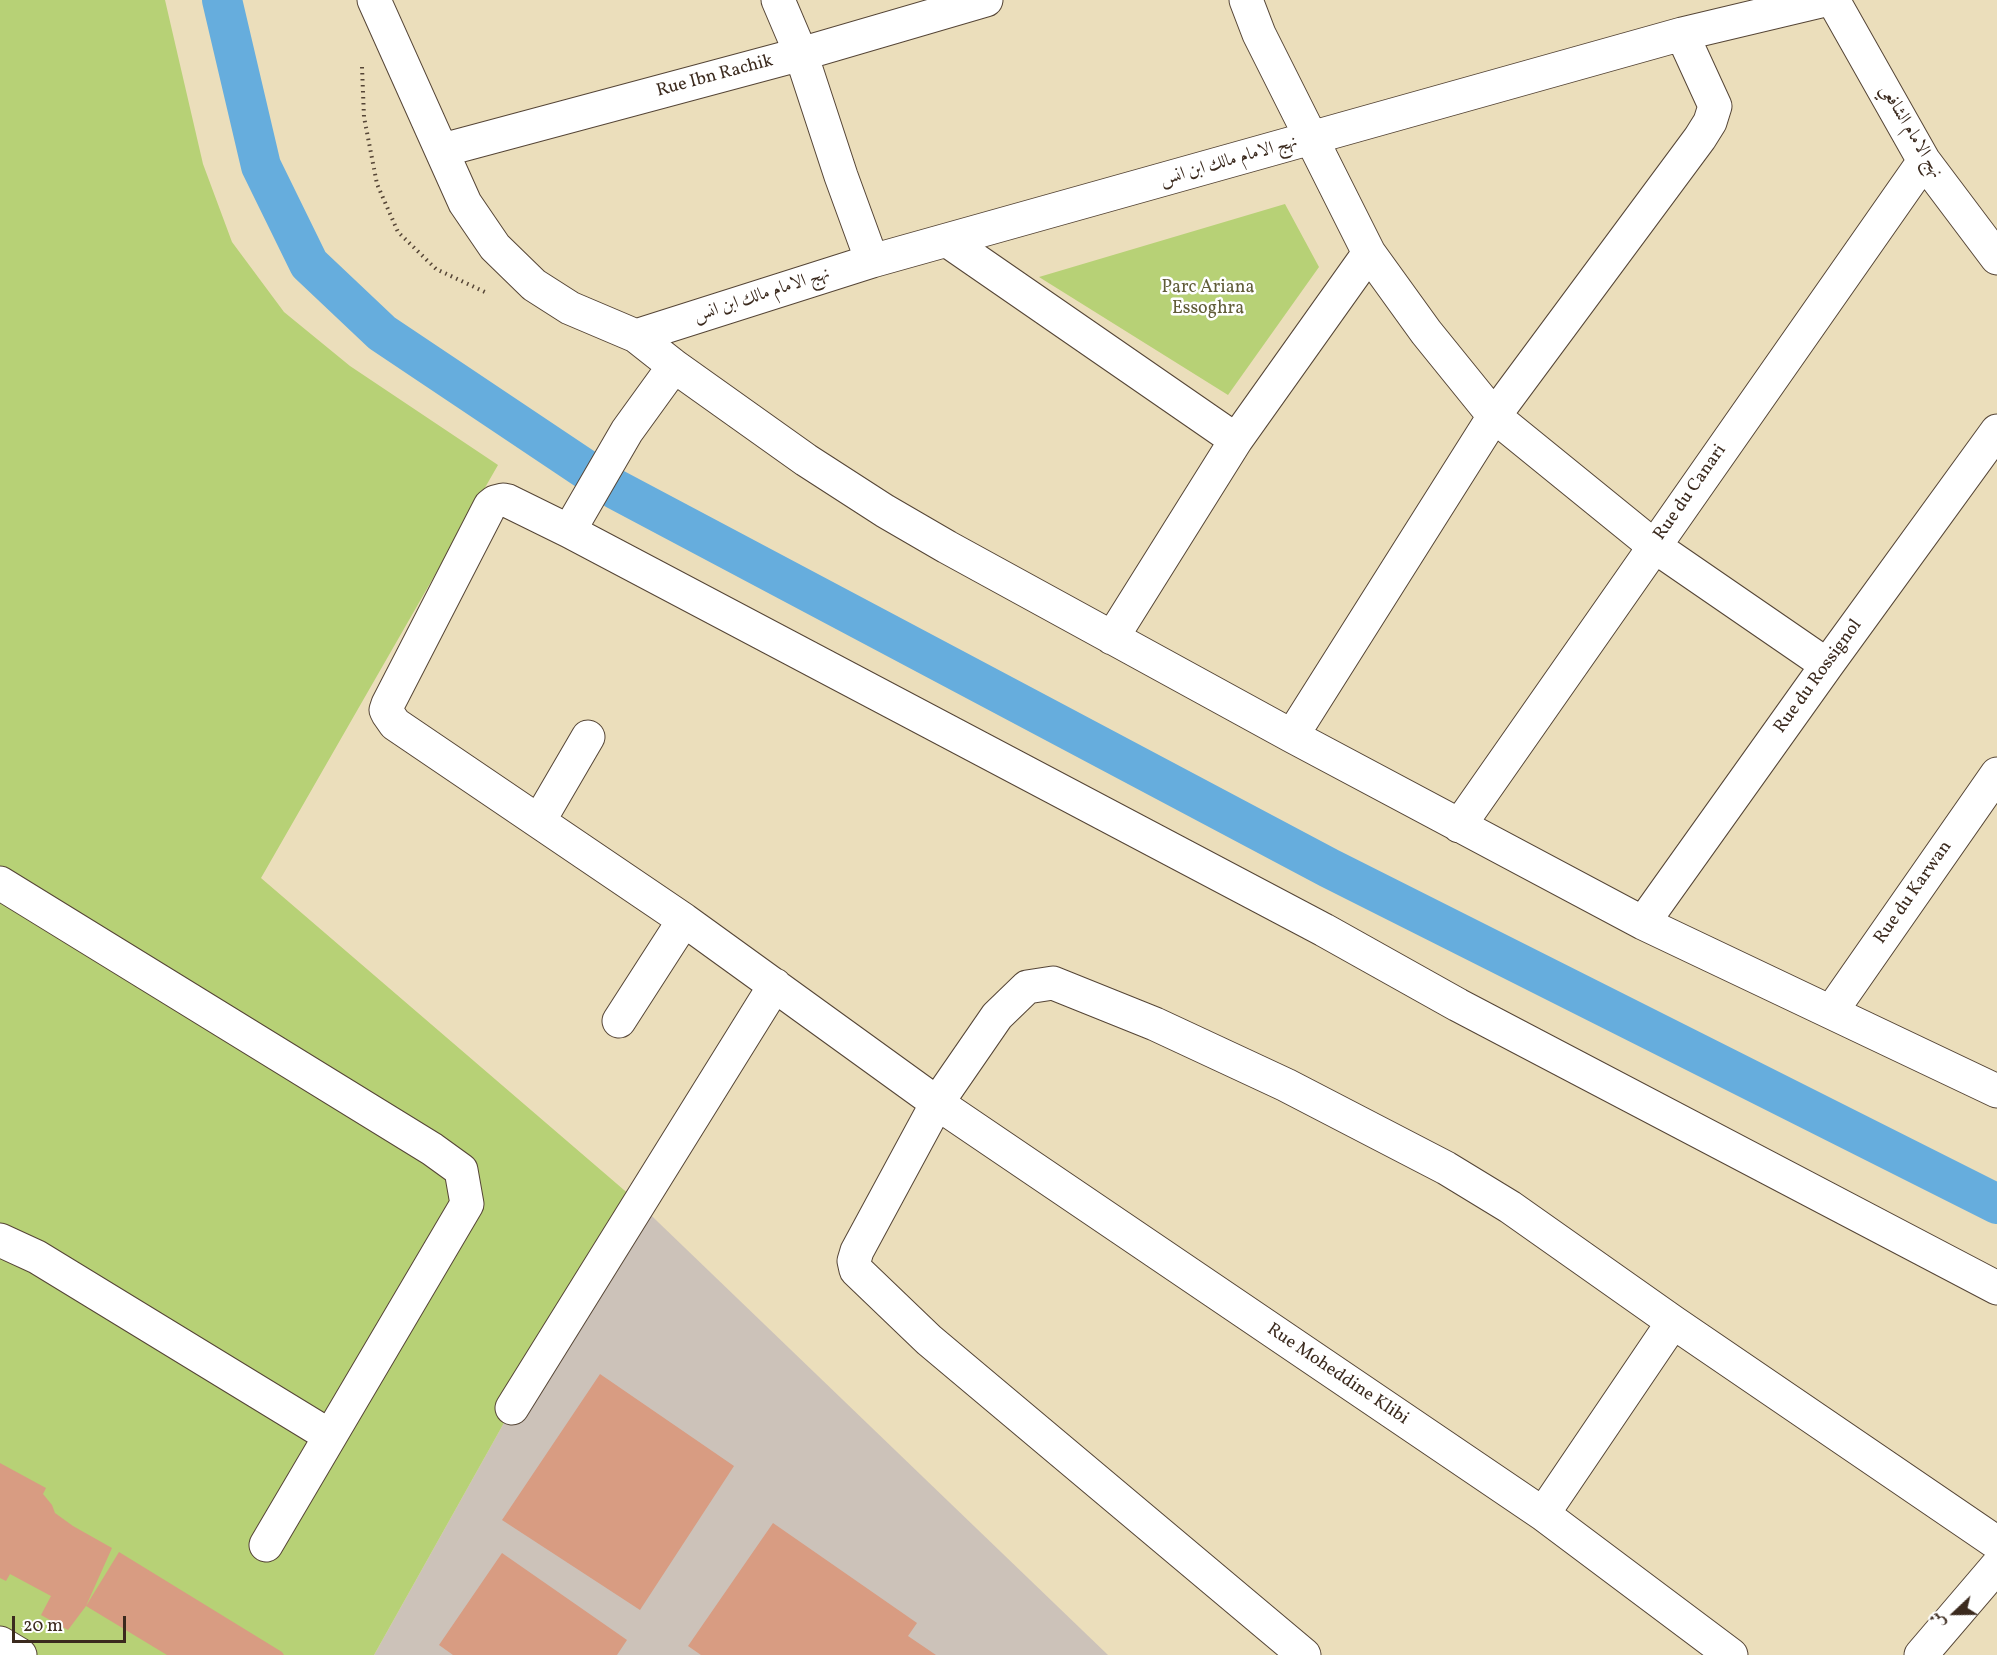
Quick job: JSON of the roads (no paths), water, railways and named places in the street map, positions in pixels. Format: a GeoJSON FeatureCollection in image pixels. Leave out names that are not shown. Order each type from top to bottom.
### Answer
{"type":"FeatureCollection","features":[{"type":"Feature","properties":{"kind":"street"},"geometry":{"type":"LineString","coordinates":[[374,0],[465,203],[495,247],[534,285],[570,308],[636,336],[674,366],[806,460],[885,511],[1112,638],[1643,923],[1997,1091]]}},
{"type":"Feature","properties":{"kind":"street"},"geometry":{"type":"LineString","coordinates":[[778,0],[801,54],[872,261]]}},
{"type":"Feature","properties":{"kind":"street","name":"Rue Ibn Rachik"},"geometry":{"type":"LineString","coordinates":[[443,150],[801,54],[986,0]]}},
{"type":"Feature","properties":{"kind":"street"},"geometry":{"type":"LineString","coordinates":[[1246,0],[1259,34],[1369,253],[1414,316],[1494,416],[1654,546],[1827,664]]}},
{"type":"Feature","properties":{"kind":"street","name":"نهج الامام مالك ابن انس"},"geometry":{"type":"LineString","coordinates":[[636,336],[872,261],[1682,34],[1826,0]]}},
{"type":"Feature","properties":{"kind":"street","name":"نهج الامام الشافعي"},"geometry":{"type":"LineString","coordinates":[[1833,0],[1924,161],[1997,258]]}},
{"type":"Feature","properties":{"kind":"street"},"geometry":{"type":"LineString","coordinates":[[1292,736],[1494,416],[1710,122],[1715,106],[1682,34]]}},
{"type":"Feature","properties":{"kind":"street","name":"Rue du Canari"},"geometry":{"type":"LineString","coordinates":[[1459,826],[1924,161]]}},
{"type":"Feature","properties":{"kind":"street"},"geometry":{"type":"LineString","coordinates":[[948,241],[1236,440]]}},
{"type":"Feature","properties":{"kind":"street"},"geometry":{"type":"LineString","coordinates":[[1112,638],[1236,440],[1369,253]]}},
{"type":"Feature","properties":{"kind":"street"},"geometry":{"type":"LineString","coordinates":[[674,366],[627,431],[576,520],[1568,1063],[1997,1288]]}},
{"type":"Feature","properties":{"kind":"street","name":"Rue du Rossignol"},"geometry":{"type":"LineString","coordinates":[[1643,923],[1827,664],[1997,431]]}},
{"type":"Feature","properties":{"kind":"street","name":"Rue Moheddine Klibi"},"geometry":{"type":"LineString","coordinates":[[576,520],[503,500],[495,502],[490,507],[387,710],[388,717],[395,724],[684,920],[937,1103],[1543,1514],[1731,1655]]}},
{"type":"Feature","properties":{"kind":"street"},"geometry":{"type":"LineString","coordinates":[[539,821],[588,737]]}},
{"type":"Feature","properties":{"kind":"street","name":"Rue du Karwan"},"geometry":{"type":"LineString","coordinates":[[1831,1012],[1997,774]]}},
{"type":"Feature","properties":{"kind":"street"},"geometry":{"type":"LineString","coordinates":[[0,884],[432,1149],[461,1170],[467,1204],[266,1545]]}},
{"type":"Feature","properties":{"kind":"street"},"geometry":{"type":"LineString","coordinates":[[619,1021],[684,920]]}},
{"type":"Feature","properties":{"kind":"street"},"geometry":{"type":"LineString","coordinates":[[1304,1655],[929,1340],[856,1270],[854,1261],[857,1251],[937,1103],[997,1016],[1027,987],[1053,983],[1155,1024],[1286,1085],[1446,1168],[1510,1207],[1673,1322],[1997,1543]]}},
{"type":"Feature","properties":{"kind":"street"},"geometry":{"type":"LineString","coordinates":[[512,1408],[775,985]]}},
{"type":"Feature","properties":{"kind":"street"},"geometry":{"type":"LineString","coordinates":[[0,1240],[37,1257],[330,1436]]}},
{"type":"Feature","properties":{"kind":"street"},"geometry":{"type":"LineString","coordinates":[[1543,1514],[1673,1322]]}},
{"type":"Feature","properties":{"kind":"street"},"geometry":{"type":"LineString","coordinates":[[1922,1655],[1997,1566]]}},
{"type":"Feature","properties":{"kind":"street"},"geometry":{"type":"LineString","coordinates":[[0,1643],[20,1655]]}},
{"type":"Feature","properties":{"kind":"waterway"},"geometry":{"type":"LineString","coordinates":[[222,0],[261,166],[309,264],[382,333],[615,489],[1329,868],[1997,1204]]}},
{"type":"Feature","properties":{"kind":"park label","name":"Parc Ariana Essoghra"},"geometry":{"type":"Point","coordinates":[1208,299]}}]}
